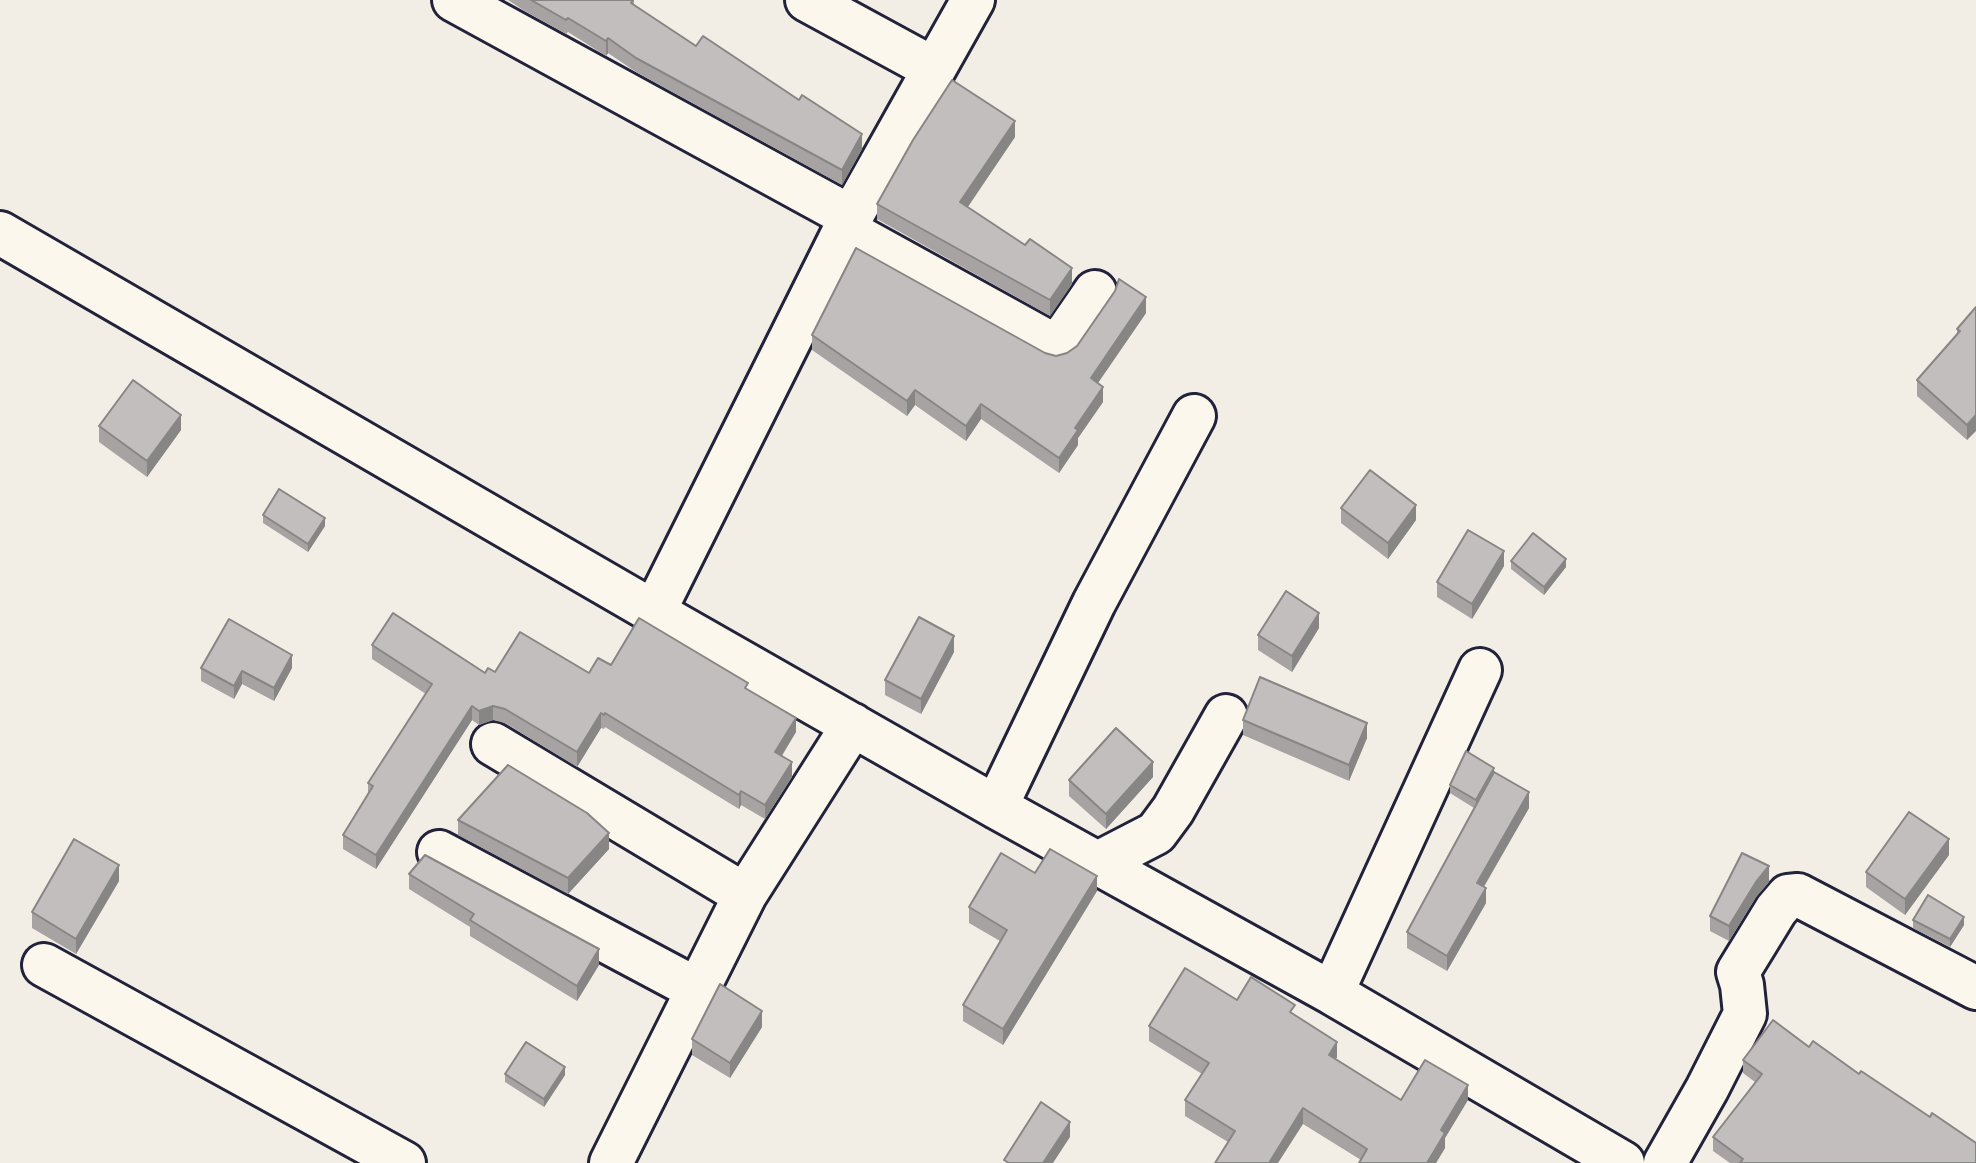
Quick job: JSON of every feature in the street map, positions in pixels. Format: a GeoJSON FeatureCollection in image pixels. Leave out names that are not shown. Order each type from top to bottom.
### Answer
{"type":"FeatureCollection","features":[{"type":"Feature","properties":{"kind":"street"},"geometry":{"type":"LineString","coordinates":[[454,0],[848,223],[1057,347],[1095,292]]}},
{"type":"Feature","properties":{"kind":"street"},"geometry":{"type":"LineString","coordinates":[[807,0],[934,69]]}},
{"type":"Feature","properties":{"kind":"street"},"geometry":{"type":"LineString","coordinates":[[654,612],[848,223],[973,0]]}},
{"type":"Feature","properties":{"kind":"street"},"geometry":{"type":"LineString","coordinates":[[0,233],[654,612],[996,807],[1332,993],[1623,1163]]}},
{"type":"Feature","properties":{"kind":"street"},"geometry":{"type":"LineString","coordinates":[[996,807],[1094,603],[1194,416]]}},
{"type":"Feature","properties":{"kind":"street"},"geometry":{"type":"LineString","coordinates":[[1332,993],[1480,670]]}},
{"type":"Feature","properties":{"kind":"street"},"geometry":{"type":"LineString","coordinates":[[1098,863],[1156,833],[1173,810],[1226,716]]}},
{"type":"Feature","properties":{"kind":"street"},"geometry":{"type":"LineString","coordinates":[[611,1163],[745,895],[853,725]]}},
{"type":"Feature","properties":{"kind":"street"},"geometry":{"type":"LineString","coordinates":[[493,744],[745,895]]}},
{"type":"Feature","properties":{"kind":"street"},"geometry":{"type":"LineString","coordinates":[[439,852],[698,990]]}},
{"type":"Feature","properties":{"kind":"street"},"geometry":{"type":"LineString","coordinates":[[1665,1163],[1745,1014],[1738,972],[1788,896],[1798,895],[1976,988]]}},
{"type":"Feature","properties":{"kind":"street"},"geometry":{"type":"LineString","coordinates":[[44,965],[404,1163]]}},
{"type":"Feature","properties":{"kind":"building"},"geometry":{"type":"Polygon","coordinates":[[[531,0],[633,0],[631,3],[696,46],[703,36],[799,100],[802,95],[862,134],[842,170],[636,58],[608,38],[606,41],[531,0]]]}},
{"type":"Feature","properties":{"kind":"building"},"geometry":{"type":"Polygon","coordinates":[[[952,80],[1015,121],[960,202],[1025,245],[1030,239],[1072,268],[1050,300],[877,204],[952,80]]]}},
{"type":"Feature","properties":{"kind":"building"},"geometry":{"type":"Polygon","coordinates":[[[856,248],[1045,353],[1056,356],[1077,346],[1115,291],[1119,279],[1146,297],[1091,378],[1103,387],[1059,458],[981,404],[966,426],[915,390],[907,401],[812,335],[856,248]]]}},
{"type":"Feature","properties":{"kind":"building"},"geometry":{"type":"Polygon","coordinates":[[[1976,307],[1976,415],[1967,425],[1917,380],[1960,331],[1957,329],[1976,307]]]}},
{"type":"Feature","properties":{"kind":"building"},"geometry":{"type":"Polygon","coordinates":[[[133,380],[181,415],[147,461],[99,426],[133,380]]]}},
{"type":"Feature","properties":{"kind":"building"},"geometry":{"type":"Polygon","coordinates":[[[1370,470],[1416,505],[1388,543],[1341,508],[1370,470]]]}},
{"type":"Feature","properties":{"kind":"building"},"geometry":{"type":"Polygon","coordinates":[[[279,489],[325,518],[308,544],[263,515],[279,489]]]}},
{"type":"Feature","properties":{"kind":"building"},"geometry":{"type":"Polygon","coordinates":[[[1468,530],[1504,551],[1472,604],[1437,582],[1468,530]]]}},
{"type":"Feature","properties":{"kind":"building"},"geometry":{"type":"Polygon","coordinates":[[[1533,533],[1566,559],[1544,587],[1511,561],[1533,533]]]}},
{"type":"Feature","properties":{"kind":"building"},"geometry":{"type":"Polygon","coordinates":[[[1286,591],[1319,613],[1292,656],[1258,635],[1286,591]]]}},
{"type":"Feature","properties":{"kind":"building"},"geometry":{"type":"Polygon","coordinates":[[[393,613],[485,673],[488,668],[495,672],[520,632],[589,673],[598,658],[611,665],[639,618],[748,683],[745,688],[796,718],[775,752],[792,762],[765,805],[741,791],[739,795],[605,713],[601,713],[577,752],[505,709],[493,706],[479,711],[472,706],[376,855],[343,835],[373,786],[368,783],[432,684],[372,645],[393,613]]]}},
{"type":"Feature","properties":{"kind":"building"},"geometry":{"type":"Polygon","coordinates":[[[919,617],[954,636],[921,699],[885,680],[919,617]]]}},
{"type":"Feature","properties":{"kind":"building"},"geometry":{"type":"Polygon","coordinates":[[[229,619],[292,655],[274,688],[242,671],[234,686],[201,668],[229,619]]]}},
{"type":"Feature","properties":{"kind":"building"},"geometry":{"type":"Polygon","coordinates":[[[1260,677],[1367,723],[1349,765],[1243,720],[1260,677]]]}},
{"type":"Feature","properties":{"kind":"building"},"geometry":{"type":"Polygon","coordinates":[[[1116,728],[1153,762],[1106,814],[1069,780],[1116,728]]]}},
{"type":"Feature","properties":{"kind":"building"},"geometry":{"type":"Polygon","coordinates":[[[1466,751],[1494,768],[1476,800],[1450,785],[1466,751]]]}},
{"type":"Feature","properties":{"kind":"building"},"geometry":{"type":"Polygon","coordinates":[[[508,765],[587,813],[609,833],[568,878],[458,820],[508,765]]]}},
{"type":"Feature","properties":{"kind":"building"},"geometry":{"type":"Polygon","coordinates":[[[1494,772],[1529,792],[1477,883],[1486,888],[1447,956],[1407,932],[1494,772]]]}},
{"type":"Feature","properties":{"kind":"building"},"geometry":{"type":"Polygon","coordinates":[[[1909,812],[1949,839],[1905,899],[1866,872],[1909,812]]]}},
{"type":"Feature","properties":{"kind":"building"},"geometry":{"type":"Polygon","coordinates":[[[74,839],[119,865],[76,939],[32,912],[74,839]]]}},
{"type":"Feature","properties":{"kind":"building"},"geometry":{"type":"Polygon","coordinates":[[[1050,849],[1097,876],[1003,1029],[963,1005],[1007,930],[969,907],[1001,853],[1035,873],[1050,849]]]}},
{"type":"Feature","properties":{"kind":"building"},"geometry":{"type":"Polygon","coordinates":[[[1742,853],[1769,866],[1729,926],[1710,916],[1742,853]]]}},
{"type":"Feature","properties":{"kind":"building"},"geometry":{"type":"Polygon","coordinates":[[[425,855],[599,949],[577,986],[470,920],[474,914],[409,874],[425,855]]]}},
{"type":"Feature","properties":{"kind":"building"},"geometry":{"type":"Polygon","coordinates":[[[1928,895],[1964,917],[1950,939],[1913,920],[1928,895]]]}},
{"type":"Feature","properties":{"kind":"building"},"geometry":{"type":"Polygon","coordinates":[[[1185,968],[1237,1000],[1251,977],[1295,1005],[1290,1012],[1337,1042],[1329,1055],[1401,1100],[1425,1060],[1468,1085],[1441,1130],[1445,1133],[1427,1163],[1359,1163],[1367,1149],[1303,1108],[1269,1163],[1215,1163],[1235,1131],[1185,1100],[1209,1063],[1149,1026],[1185,968]]]}},
{"type":"Feature","properties":{"kind":"building"},"geometry":{"type":"Polygon","coordinates":[[[720,984],[762,1011],[730,1063],[692,1039],[720,984]]]}},
{"type":"Feature","properties":{"kind":"building"},"geometry":{"type":"Polygon","coordinates":[[[1773,1020],[1809,1047],[1813,1041],[1859,1074],[1861,1071],[1976,1143],[1976,1163],[1740,1163],[1743,1159],[1713,1137],[1762,1074],[1743,1060],[1773,1020]]]}},
{"type":"Feature","properties":{"kind":"building"},"geometry":{"type":"Polygon","coordinates":[[[526,1042],[565,1067],[544,1099],[505,1074],[526,1042]]]}},
{"type":"Feature","properties":{"kind":"building"},"geometry":{"type":"Polygon","coordinates":[[[1041,1102],[1070,1122],[1043,1163],[1009,1163],[1004,1160],[1041,1102]]]}}]}
